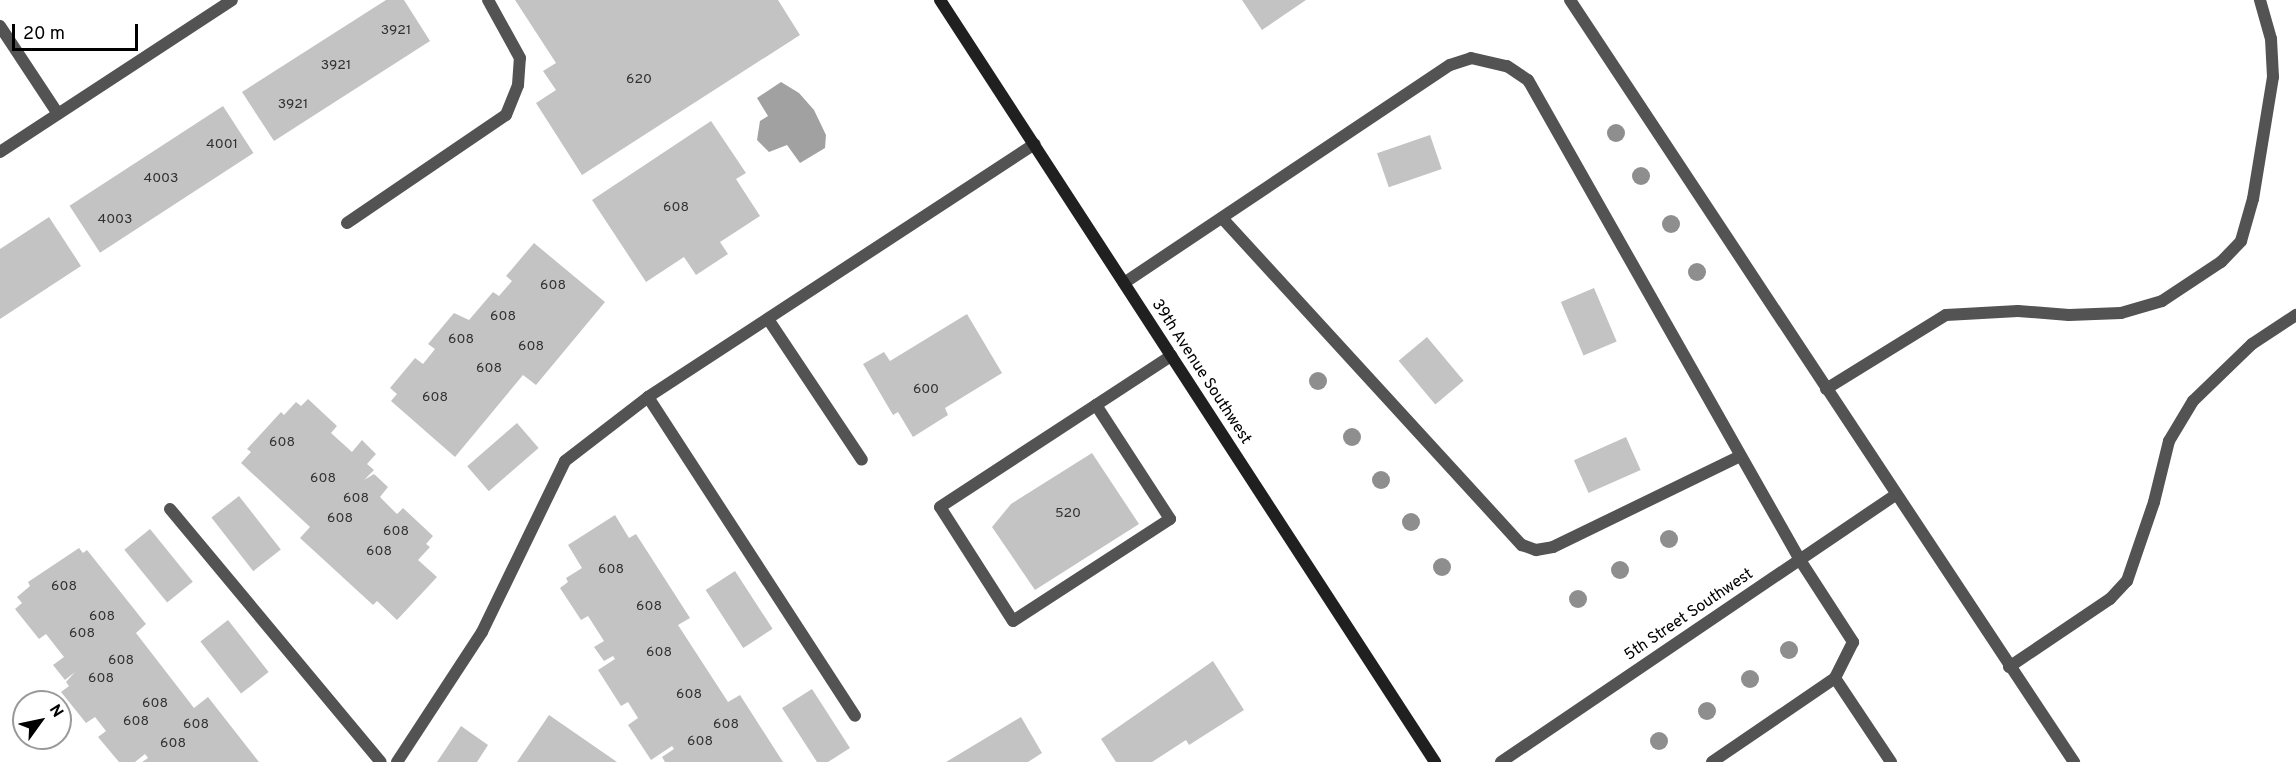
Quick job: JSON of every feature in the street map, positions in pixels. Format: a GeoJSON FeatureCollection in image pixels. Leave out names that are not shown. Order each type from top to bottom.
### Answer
{"type":"FeatureCollection","features":[{"type":"Feature","properties":{"kind":"main road","name":"39th Avenue Southwest"},"geometry":{"type":"LineString","coordinates":[[940,0],[1435,762]]}},
{"type":"Feature","properties":{"kind":"street"},"geometry":{"type":"LineString","coordinates":[[0,152],[232,0]]}},
{"type":"Feature","properties":{"kind":"street"},"geometry":{"type":"LineString","coordinates":[[347,223],[506,115],[518,86],[520,58],[488,0]]}},
{"type":"Feature","properties":{"kind":"street"},"geometry":{"type":"LineString","coordinates":[[1570,0],[1895,495],[2074,762]]}},
{"type":"Feature","properties":{"kind":"street"},"geometry":{"type":"LineString","coordinates":[[1826,389],[1946,315],[2018,311],[2069,315],[2121,313],[2162,301],[2221,262],[2241,241],[2253,199],[2273,77],[2271,39],[2260,0]]}},
{"type":"Feature","properties":{"kind":"street"},"geometry":{"type":"LineString","coordinates":[[0,26],[58,114]]}},
{"type":"Feature","properties":{"kind":"street"},"geometry":{"type":"LineString","coordinates":[[1124,283],[1450,65],[1471,58],[1507,66],[1528,80],[1800,560],[1853,642],[1834,678],[1712,762]]}},
{"type":"Feature","properties":{"kind":"street"},"geometry":{"type":"LineString","coordinates":[[397,762],[482,632],[565,461],[648,397],[1034,144]]}},
{"type":"Feature","properties":{"kind":"street"},"geometry":{"type":"LineString","coordinates":[[1222,218],[1522,545],[1536,550],[1553,547],[1740,456]]}},
{"type":"Feature","properties":{"kind":"street"},"geometry":{"type":"LineString","coordinates":[[2009,667],[2110,599],[2127,581],[2154,502],[2169,441],[2193,401],[2252,344],[2296,315]]}},
{"type":"Feature","properties":{"kind":"street"},"geometry":{"type":"LineString","coordinates":[[768,319],[862,460]]}},
{"type":"Feature","properties":{"kind":"street"},"geometry":{"type":"LineString","coordinates":[[1096,405],[1170,519],[1014,621],[940,507],[1096,405],[1172,356]]}},
{"type":"Feature","properties":{"kind":"street"},"geometry":{"type":"LineString","coordinates":[[648,397],[855,717]]}},
{"type":"Feature","properties":{"kind":"street","name":"5th Street Southwest"},"geometry":{"type":"LineString","coordinates":[[1501,762],[1895,495]]}},
{"type":"Feature","properties":{"kind":"street"},"geometry":{"type":"LineString","coordinates":[[170,509],[381,762]]}},
{"type":"Feature","properties":{"kind":"street"},"geometry":{"type":"LineString","coordinates":[[1834,678],[1891,762]]}},
{"type":"Feature","properties":{"kind":"shaded area"},"geometry":{"type":"Polygon","coordinates":[[[781,82],[799,93],[814,110],[826,135],[825,148],[800,163],[787,145],[769,152],[757,140],[760,121],[768,116],[757,98],[781,82]]]}},
{"type":"Feature","properties":{"kind":"building"},"geometry":{"type":"Polygon","coordinates":[[[386,0],[404,0],[430,41],[274,141],[242,92],[386,0]]]}},
{"type":"Feature","properties":{"kind":"building"},"geometry":{"type":"Polygon","coordinates":[[[515,0],[778,0],[800,35],[582,175],[536,103],[556,90],[543,71],[556,63],[515,0]]]}},
{"type":"Feature","properties":{"kind":"building"},"geometry":{"type":"Polygon","coordinates":[[[1242,0],[1306,0],[1262,30],[1242,0]]]}},
{"type":"Feature","properties":{"kind":"building"},"geometry":{"type":"Polygon","coordinates":[[[223,106],[253,153],[100,253],[70,206],[223,106]]]}},
{"type":"Feature","properties":{"kind":"building"},"geometry":{"type":"Polygon","coordinates":[[[711,121],[746,173],[736,179],[760,216],[720,242],[728,254],[696,275],[684,257],[646,282],[592,200],[711,121]]]}},
{"type":"Feature","properties":{"kind":"building"},"geometry":{"type":"Polygon","coordinates":[[[1430,135],[1442,169],[1389,187],[1377,153],[1430,135]]]}},
{"type":"Feature","properties":{"kind":"building"},"geometry":{"type":"Polygon","coordinates":[[[49,217],[81,266],[0,319],[0,249],[49,217]]]}},
{"type":"Feature","properties":{"kind":"building"},"geometry":{"type":"Polygon","coordinates":[[[534,243],[605,302],[536,385],[523,375],[455,457],[391,401],[397,394],[390,388],[415,358],[423,364],[435,349],[428,344],[454,313],[469,320],[493,292],[499,296],[512,281],[506,276],[534,243]]]}},
{"type":"Feature","properties":{"kind":"building"},"geometry":{"type":"Polygon","coordinates":[[[1594,288],[1617,341],[1584,355],[1561,302],[1594,288]]]}},
{"type":"Feature","properties":{"kind":"building"},"geometry":{"type":"Polygon","coordinates":[[[967,314],[1002,373],[945,408],[948,415],[913,437],[898,412],[893,415],[863,364],[884,352],[890,361],[967,314]]]}},
{"type":"Feature","properties":{"kind":"building"},"geometry":{"type":"Polygon","coordinates":[[[1427,337],[1464,381],[1435,404],[1399,361],[1427,337]]]}},
{"type":"Feature","properties":{"kind":"building"},"geometry":{"type":"Polygon","coordinates":[[[308,399],[337,426],[331,433],[352,452],[362,440],[376,454],[367,464],[374,470],[364,480],[374,474],[388,487],[380,497],[397,514],[403,508],[433,536],[426,544],[430,547],[418,560],[437,577],[397,620],[377,601],[373,605],[300,538],[310,527],[241,463],[251,452],[247,449],[281,412],[284,415],[296,402],[301,406],[308,399]]]}},
{"type":"Feature","properties":{"kind":"building"},"geometry":{"type":"Polygon","coordinates":[[[517,423],[539,448],[489,491],[467,466],[517,423]]]}},
{"type":"Feature","properties":{"kind":"building"},"geometry":{"type":"Polygon","coordinates":[[[1626,437],[1641,470],[1589,493],[1574,460],[1626,437]]]}},
{"type":"Feature","properties":{"kind":"building"},"geometry":{"type":"Polygon","coordinates":[[[1092,453],[1139,524],[1035,590],[992,527],[1011,504],[1092,453]]]}},
{"type":"Feature","properties":{"kind":"building"},"geometry":{"type":"Polygon","coordinates":[[[239,496],[281,550],[253,571],[211,518],[239,496]]]}},
{"type":"Feature","properties":{"kind":"building"},"geometry":{"type":"Polygon","coordinates":[[[615,515],[629,538],[636,534],[690,618],[678,625],[728,702],[740,695],[783,762],[665,762],[662,757],[674,749],[672,746],[651,760],[628,725],[638,718],[628,702],[621,706],[598,670],[615,659],[613,656],[604,661],[594,647],[604,641],[588,616],[581,620],[560,588],[568,582],[566,578],[582,568],[568,545],[615,515]]]}},
{"type":"Feature","properties":{"kind":"building"},"geometry":{"type":"Polygon","coordinates":[[[150,529],[193,582],[167,603],[124,550],[150,529]]]}},
{"type":"Feature","properties":{"kind":"building"},"geometry":{"type":"Polygon","coordinates":[[[79,548],[83,553],[87,550],[146,624],[136,633],[194,708],[208,697],[259,762],[142,762],[148,758],[145,754],[135,762],[119,762],[98,737],[106,731],[95,717],[86,723],[72,706],[72,690],[64,690],[69,686],[66,682],[75,672],[65,680],[53,665],[64,657],[46,634],[39,639],[15,609],[22,603],[17,597],[30,586],[28,582],[79,548]]]}},
{"type":"Feature","properties":{"kind":"building"},"geometry":{"type":"Polygon","coordinates":[[[735,571],[773,629],[743,648],[706,590],[735,571]]]}},
{"type":"Feature","properties":{"kind":"building"},"geometry":{"type":"Polygon","coordinates":[[[228,620],[269,672],[241,694],[200,642],[228,620]]]}},
{"type":"Feature","properties":{"kind":"building"},"geometry":{"type":"Polygon","coordinates":[[[1213,661],[1244,710],[1189,745],[1186,740],[1152,762],[1116,762],[1101,739],[1213,661]]]}},
{"type":"Feature","properties":{"kind":"building"},"geometry":{"type":"Polygon","coordinates":[[[812,689],[850,748],[828,762],[817,762],[782,708],[812,689]]]}},
{"type":"Feature","properties":{"kind":"building"},"geometry":{"type":"Polygon","coordinates":[[[549,715],[617,762],[517,762],[549,715]]]}},
{"type":"Feature","properties":{"kind":"building"},"geometry":{"type":"Polygon","coordinates":[[[1021,717],[1042,753],[1028,762],[946,762],[1021,717]]]}},
{"type":"Feature","properties":{"kind":"building"},"geometry":{"type":"Polygon","coordinates":[[[461,726],[488,745],[477,762],[437,762],[461,726]]]}}]}
